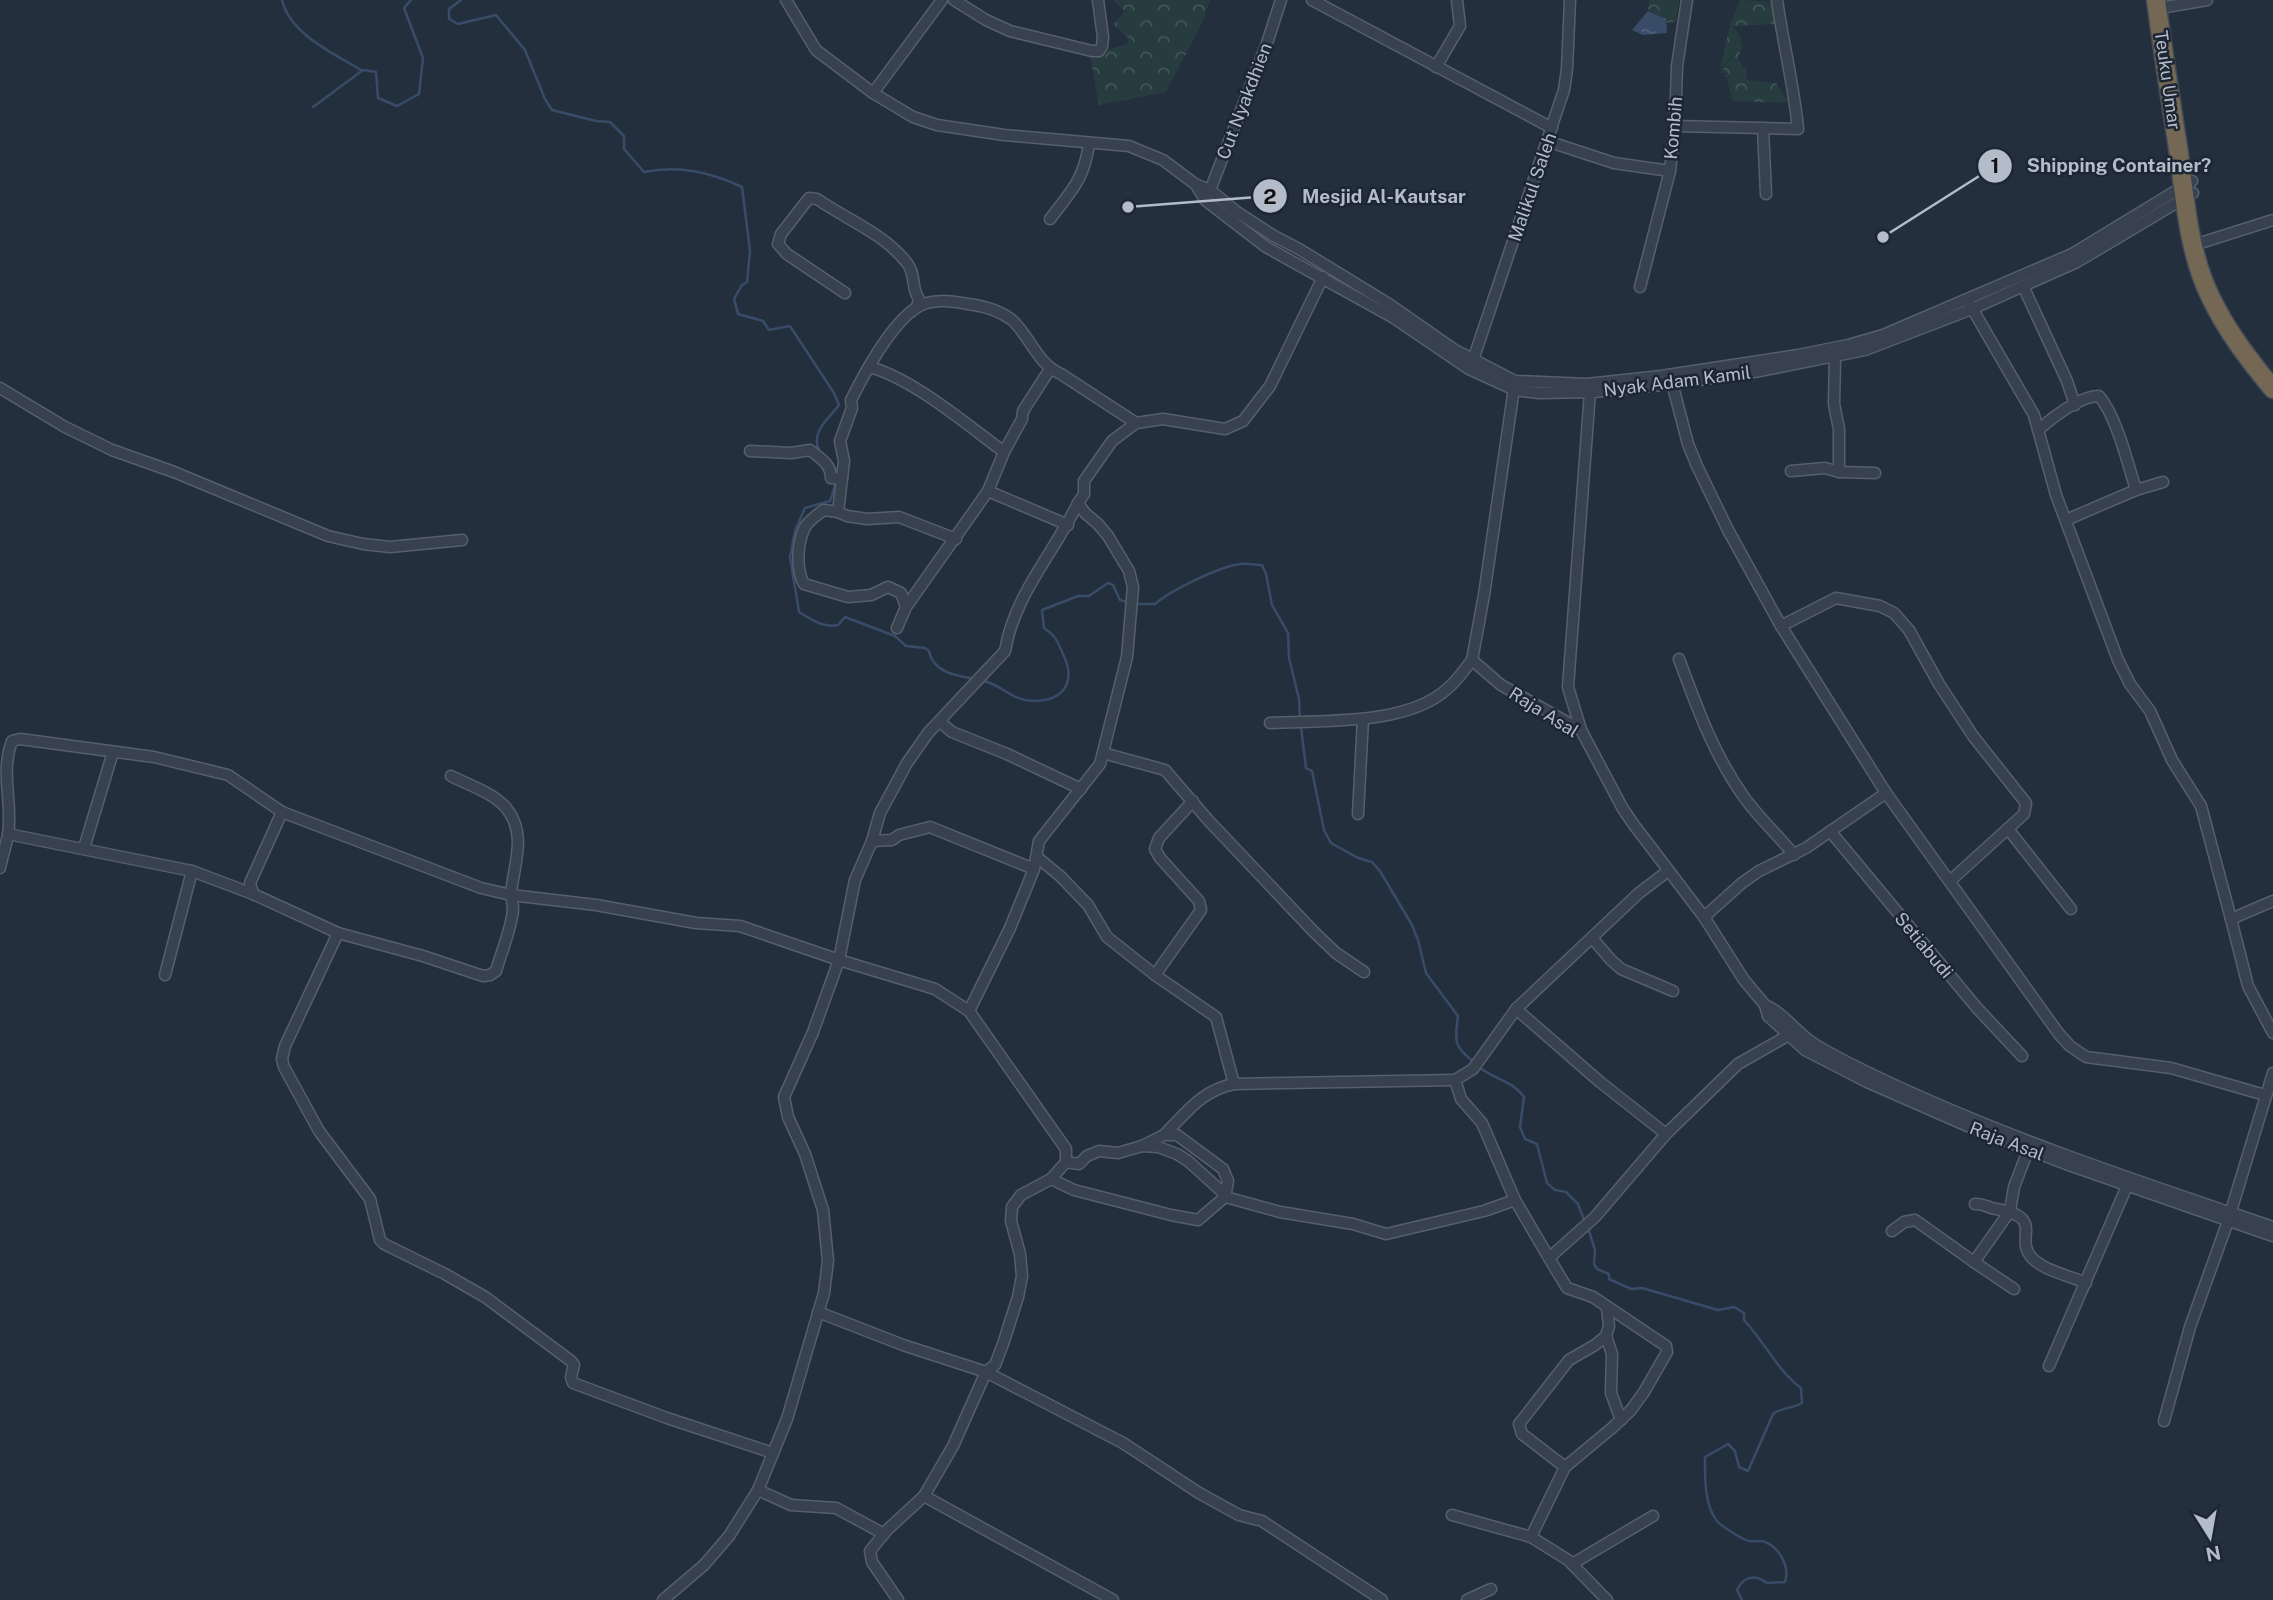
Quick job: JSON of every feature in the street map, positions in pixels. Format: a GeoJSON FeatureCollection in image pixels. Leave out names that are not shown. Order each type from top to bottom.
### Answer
{"type":"FeatureCollection","features":[{"type":"Feature","properties":{"kind":"highway"},"geometry":{"type":"LineString","coordinates":[[2162,2],[2188,190],[2209,295],[2250,361],[2273,389]]}},
{"type":"Feature","properties":{"kind":"highway"},"geometry":{"type":"LineString","coordinates":[[2188,190],[2197,220],[2199,243],[2218,290],[2247,339],[2273,374]]}},
{"type":"Feature","properties":{"kind":"street"},"geometry":{"type":"LineString","coordinates":[[873,93],[942,0]]}},
{"type":"Feature","properties":{"kind":"street"},"geometry":{"type":"LineString","coordinates":[[954,0],[1010,31],[1096,51],[1101,49],[1103,42],[1098,0]]}},
{"type":"Feature","properties":{"kind":"street","name":"Cut Nyakdhien"},"geometry":{"type":"LineString","coordinates":[[1208,195],[1281,0]]}},
{"type":"Feature","properties":{"kind":"street"},"geometry":{"type":"LineString","coordinates":[[1312,0],[1552,128]]}},
{"type":"Feature","properties":{"kind":"street"},"geometry":{"type":"LineString","coordinates":[[1436,67],[1460,26],[1457,0]]}},
{"type":"Feature","properties":{"kind":"street","name":"Malikul Saleh"},"geometry":{"type":"LineString","coordinates":[[1471,365],[1563,90],[1567,69],[1570,0]]}},
{"type":"Feature","properties":{"kind":"street","name":"Kombih"},"geometry":{"type":"LineString","coordinates":[[1547,141],[1614,163],[1670,172],[1677,66],[1687,0]]}},
{"type":"Feature","properties":{"kind":"street"},"geometry":{"type":"LineString","coordinates":[[1675,126],[1798,129],[1777,0]]}},
{"type":"Feature","properties":{"kind":"street"},"geometry":{"type":"LineString","coordinates":[[2162,2],[2207,0]]}},
{"type":"Feature","properties":{"kind":"street"},"geometry":{"type":"LineString","coordinates":[[787,1],[816,50],[873,93],[913,117],[937,125],[1089,144],[1086,166],[1078,182],[1050,219]]}},
{"type":"Feature","properties":{"kind":"street"},"geometry":{"type":"LineString","coordinates":[[1763,128],[1766,194]]}},
{"type":"Feature","properties":{"kind":"street","name":"Nyak Adam Kamil"},"geometry":{"type":"LineString","coordinates":[[1089,144],[1129,146],[1163,160],[1195,184],[1266,247],[1323,277],[1471,365],[1515,386],[1590,392],[1835,357],[1889,343],[1970,304],[2023,286],[2077,262],[2188,190]]}},
{"type":"Feature","properties":{"kind":"street"},"geometry":{"type":"LineString","coordinates":[[1640,288],[1670,172]]}},
{"type":"Feature","properties":{"kind":"street"},"geometry":{"type":"LineString","coordinates":[[1562,388],[1671,379],[1848,345],[1883,335],[1970,304],[2072,254],[2188,190]]}},
{"type":"Feature","properties":{"kind":"street"},"geometry":{"type":"LineString","coordinates":[[1208,195],[1389,304],[1455,350],[1471,365]]}},
{"type":"Feature","properties":{"kind":"street"},"geometry":{"type":"LineString","coordinates":[[845,293],[787,254],[778,244],[781,234],[809,198],[817,199],[884,241],[907,262],[915,279],[915,294],[919,299],[917,307]]}},
{"type":"Feature","properties":{"kind":"street"},"geometry":{"type":"LineString","coordinates":[[2199,243],[2273,220]]}},
{"type":"Feature","properties":{"kind":"street"},"geometry":{"type":"LineString","coordinates":[[663,1600],[704,1565],[758,1490],[787,1419],[824,1293],[828,1261],[827,1228],[818,1191],[788,1117],[784,1097],[813,1032],[839,960],[855,880],[872,841],[880,813],[919,744],[1006,651],[1008,634],[1020,602],[1068,526],[1084,494],[1084,481],[1112,441],[1136,423],[1163,419],[1226,429],[1243,421],[1270,386],[1323,277]]}},
{"type":"Feature","properties":{"kind":"street"},"geometry":{"type":"LineString","coordinates":[[2023,286],[2067,381],[2075,405]]}},
{"type":"Feature","properties":{"kind":"street"},"geometry":{"type":"LineString","coordinates":[[838,512],[836,478],[844,461],[840,441],[852,408],[851,400],[902,320],[917,307],[943,300],[995,310],[1020,328],[1028,344],[1050,369],[1136,423]]}},
{"type":"Feature","properties":{"kind":"street"},"geometry":{"type":"LineString","coordinates":[[1970,304],[2035,415],[2066,520],[2130,684],[2150,710],[2172,761],[2201,806],[2248,986],[2273,1033]]}},
{"type":"Feature","properties":{"kind":"street"},"geometry":{"type":"LineString","coordinates":[[1835,357],[1834,404],[1839,429],[1839,472]]}},
{"type":"Feature","properties":{"kind":"street"},"geometry":{"type":"LineString","coordinates":[[870,367],[886,372],[943,407],[1004,452]]}},
{"type":"Feature","properties":{"kind":"street"},"geometry":{"type":"LineString","coordinates":[[897,628],[906,607],[988,491],[1004,452],[1022,419],[1023,411],[1050,369]]}},
{"type":"Feature","properties":{"kind":"street"},"geometry":{"type":"LineString","coordinates":[[1671,379],[1696,466],[1781,626],[1886,793],[2059,1034],[2078,1053],[2099,1059],[2171,1068],[2266,1095]]}},
{"type":"Feature","properties":{"kind":"street"},"geometry":{"type":"LineString","coordinates":[[1270,723],[1363,719],[1426,703],[1448,689],[1472,660],[1515,386]]}},
{"type":"Feature","properties":{"kind":"street"},"geometry":{"type":"LineString","coordinates":[[0,388],[65,427],[112,450],[174,472],[328,536],[390,547],[462,540]]}},
{"type":"Feature","properties":{"kind":"street"},"geometry":{"type":"LineString","coordinates":[[1581,730],[1568,687],[1590,392]]}},
{"type":"Feature","properties":{"kind":"street"},"geometry":{"type":"LineString","coordinates":[[2038,430],[2053,417],[2096,395],[2102,399],[2118,435],[2136,490]]}},
{"type":"Feature","properties":{"kind":"street"},"geometry":{"type":"LineString","coordinates":[[750,451],[791,453],[810,450],[826,464],[836,478]]}},
{"type":"Feature","properties":{"kind":"street"},"geometry":{"type":"LineString","coordinates":[[1791,471],[1825,468],[1839,472],[1875,473]]}},
{"type":"Feature","properties":{"kind":"street"},"geometry":{"type":"LineString","coordinates":[[2066,520],[2136,490],[2163,482]]}},
{"type":"Feature","properties":{"kind":"street"},"geometry":{"type":"LineString","coordinates":[[988,491],[1068,526]]}},
{"type":"Feature","properties":{"kind":"street"},"geometry":{"type":"LineString","coordinates":[[969,1011],[1010,928],[1034,869],[1040,841],[1068,802],[1094,773],[1103,753],[1127,657],[1133,587],[1123,558],[1098,524],[1078,503]]}},
{"type":"Feature","properties":{"kind":"street"},"geometry":{"type":"LineString","coordinates":[[906,607],[901,593],[890,588],[871,595],[848,597],[804,584],[799,575],[804,528],[824,510],[867,519],[899,517],[956,538]]}},
{"type":"Feature","properties":{"kind":"street"},"geometry":{"type":"LineString","coordinates":[[1781,626],[1836,598],[1880,606],[1894,613],[1909,630],[1939,684],[1973,736],[2026,803],[2024,814],[1950,881]]}},
{"type":"Feature","properties":{"kind":"street"},"geometry":{"type":"LineString","coordinates":[[1679,659],[1706,734],[1734,782],[1745,799],[1794,855]]}},
{"type":"Feature","properties":{"kind":"street","name":"Raja Asal"},"geometry":{"type":"LineString","coordinates":[[1472,660],[1501,685],[1581,730],[1623,809],[1704,917],[1744,980],[1765,1005],[1816,1045],[1871,1074],[2030,1146],[2127,1186],[2229,1217],[2273,1227]]}},
{"type":"Feature","properties":{"kind":"street"},"geometry":{"type":"LineString","coordinates":[[1358,814],[1363,719]]}},
{"type":"Feature","properties":{"kind":"street"},"geometry":{"type":"LineString","coordinates":[[940,722],[953,732],[1081,789]]}},
{"type":"Feature","properties":{"kind":"street"},"geometry":{"type":"LineString","coordinates":[[0,868],[8,834],[5,774],[12,741],[20,739],[154,757],[228,775],[282,812],[467,883],[511,895],[596,905],[696,923],[740,926],[935,989],[969,1011],[1066,1149],[1066,1162],[1051,1179],[1021,1195],[1012,1207],[1011,1221],[1020,1254],[1022,1276],[1018,1297],[995,1366],[986,1372],[953,1446],[924,1496],[870,1551],[872,1562],[898,1600]]}},
{"type":"Feature","properties":{"kind":"street"},"geometry":{"type":"LineString","coordinates":[[84,848],[113,752]]}},
{"type":"Feature","properties":{"kind":"street"},"geometry":{"type":"LineString","coordinates":[[1103,753],[1165,770],[1314,932],[1336,953],[1364,972]]}},
{"type":"Feature","properties":{"kind":"street"},"geometry":{"type":"LineString","coordinates":[[8,834],[192,871],[253,894],[338,933],[424,956],[483,976],[490,975],[496,971],[513,908],[511,895],[519,850],[517,832],[512,817],[504,806],[491,796],[451,776]]}},
{"type":"Feature","properties":{"kind":"street"},"geometry":{"type":"LineString","coordinates":[[1704,917],[1742,883],[1794,855],[1886,793]]}},
{"type":"Feature","properties":{"kind":"street"},"geometry":{"type":"LineString","coordinates":[[1155,975],[1201,910],[1199,901],[1155,849],[1160,838],[1193,801]]}},
{"type":"Feature","properties":{"kind":"street"},"geometry":{"type":"LineString","coordinates":[[253,894],[250,883],[282,812]]}},
{"type":"Feature","properties":{"kind":"street"},"geometry":{"type":"LineString","coordinates":[[872,841],[892,839],[929,828],[1034,869]]}},
{"type":"Feature","properties":{"kind":"street"},"geometry":{"type":"LineString","coordinates":[[2008,829],[2071,909]]}},
{"type":"Feature","properties":{"kind":"street","name":"Setiabudi"},"geometry":{"type":"LineString","coordinates":[[1830,831],[1977,1008],[2022,1056]]}},
{"type":"Feature","properties":{"kind":"street"},"geometry":{"type":"LineString","coordinates":[[1037,857],[1088,905],[1107,937],[1218,1020],[1234,1084]]}},
{"type":"Feature","properties":{"kind":"street"},"geometry":{"type":"LineString","coordinates":[[165,975],[192,871]]}},
{"type":"Feature","properties":{"kind":"street"},"geometry":{"type":"LineString","coordinates":[[1066,1162],[1079,1164],[1087,1156],[1100,1151],[1118,1153],[1142,1146],[1164,1135],[1200,1098],[1221,1087],[1234,1084],[1455,1080],[1473,1069],[1516,1009],[1639,893],[1668,871]]}},
{"type":"Feature","properties":{"kind":"street"},"geometry":{"type":"LineString","coordinates":[[2231,919],[2273,901]]}},
{"type":"Feature","properties":{"kind":"street"},"geometry":{"type":"LineString","coordinates":[[338,933],[285,1046],[282,1059],[319,1131],[372,1204],[380,1240],[485,1297],[571,1360],[574,1365],[571,1377],[573,1383],[773,1453]]}},
{"type":"Feature","properties":{"kind":"street"},"geometry":{"type":"LineString","coordinates":[[1592,938],[1620,968],[1673,991]]}},
{"type":"Feature","properties":{"kind":"street","name":"Raja Asal"},"geometry":{"type":"LineString","coordinates":[[1765,1005],[1768,1016],[1787,1036],[1811,1054],[1867,1082],[1972,1128],[2229,1217],[2273,1236]]}},
{"type":"Feature","properties":{"kind":"street"},"geometry":{"type":"LineString","coordinates":[[1516,1009],[1600,1082],[1666,1134]]}},
{"type":"Feature","properties":{"kind":"street"},"geometry":{"type":"LineString","coordinates":[[1549,1258],[1595,1217],[1666,1134],[1738,1064],[1787,1036]]}},
{"type":"Feature","properties":{"kind":"street"},"geometry":{"type":"LineString","coordinates":[[2164,1421],[2190,1327],[2229,1217],[2273,1073]]}},
{"type":"Feature","properties":{"kind":"street"},"geometry":{"type":"LineString","coordinates":[[1455,1080],[1461,1099],[1482,1123],[1515,1200],[1567,1288],[1593,1297],[1668,1349],[1644,1392],[1621,1420],[1564,1467],[1531,1537]]}},
{"type":"Feature","properties":{"kind":"street"},"geometry":{"type":"LineString","coordinates":[[1051,1179],[1074,1190],[1198,1220],[1225,1197],[1228,1181],[1223,1169],[1177,1135],[1164,1135]]}},
{"type":"Feature","properties":{"kind":"street"},"geometry":{"type":"LineString","coordinates":[[1142,1146],[1158,1147],[1177,1154],[1225,1197],[1248,1205],[1353,1224],[1386,1234],[1484,1211],[1515,1200]]}},
{"type":"Feature","properties":{"kind":"street"},"geometry":{"type":"LineString","coordinates":[[1973,1262],[2010,1211],[2014,1186],[2030,1146]]}},
{"type":"Feature","properties":{"kind":"street"},"geometry":{"type":"LineString","coordinates":[[2049,1366],[2127,1186]]}},
{"type":"Feature","properties":{"kind":"street"},"geometry":{"type":"LineString","coordinates":[[1975,1204],[2010,1211],[2025,1223],[2027,1250],[2034,1260],[2042,1266],[2086,1283]]}},
{"type":"Feature","properties":{"kind":"street"},"geometry":{"type":"LineString","coordinates":[[1892,1231],[1904,1222],[1915,1220],[2014,1289]]}},
{"type":"Feature","properties":{"kind":"street"},"geometry":{"type":"LineString","coordinates":[[1564,1467],[1522,1434],[1519,1424],[1569,1360],[1606,1336],[1609,1326],[1607,1308]]}},
{"type":"Feature","properties":{"kind":"street"},"geometry":{"type":"LineString","coordinates":[[818,1312],[903,1345],[986,1372],[1124,1443],[1199,1493],[1239,1515],[1262,1521],[1382,1600]]}},
{"type":"Feature","properties":{"kind":"street"},"geometry":{"type":"LineString","coordinates":[[1606,1336],[1612,1354],[1611,1393],[1621,1420]]}},
{"type":"Feature","properties":{"kind":"street"},"geometry":{"type":"LineString","coordinates":[[758,1490],[791,1505],[836,1508],[884,1534]]}},
{"type":"Feature","properties":{"kind":"street"},"geometry":{"type":"LineString","coordinates":[[924,1496],[1113,1600]]}},
{"type":"Feature","properties":{"kind":"street"},"geometry":{"type":"LineString","coordinates":[[1452,1515],[1531,1537],[1572,1564],[1607,1600]]}},
{"type":"Feature","properties":{"kind":"street"},"geometry":{"type":"LineString","coordinates":[[1572,1564],[1653,1516]]}},
{"type":"Feature","properties":{"kind":"street"},"geometry":{"type":"LineString","coordinates":[[1467,1600],[1488,1594]]}},
{"type":"Feature","properties":{"kind":"green space"},"geometry":{"type":"Polygon","coordinates":[[[1113,0],[1210,0],[1203,21],[1166,92],[1099,105],[1090,55],[1127,44],[1129,39],[1113,25],[1125,11],[1113,0]]]}},
{"type":"Feature","properties":{"kind":"green space"},"geometry":{"type":"Polygon","coordinates":[[[1649,0],[1679,0],[1676,21],[1668,23],[1648,9],[1649,0]]]}},
{"type":"Feature","properties":{"kind":"green space"},"geometry":{"type":"Polygon","coordinates":[[[1740,0],[1774,2],[1775,24],[1731,26],[1740,35],[1743,44],[1738,58],[1744,68],[1746,67],[1747,80],[1776,83],[1790,103],[1732,101],[1727,78],[1735,78],[1723,76],[1728,73],[1720,73],[1735,53],[1720,69],[1730,25],[1740,0]]]}},
{"type":"Feature","properties":{"kind":"water"},"geometry":{"type":"Polygon","coordinates":[[[1648,11],[1666,19],[1667,33],[1643,35],[1632,30],[1648,11]]]}},
{"type":"Feature","properties":{"kind":"waterway"},"geometry":{"type":"LineString","coordinates":[[282,0],[287,12],[303,33],[361,70]]}},
{"type":"Feature","properties":{"kind":"waterway"},"geometry":{"type":"LineString","coordinates":[[313,107],[363,70],[376,72],[378,98],[397,106],[419,94],[423,58],[404,8],[411,0]]}},
{"type":"Feature","properties":{"kind":"waterway"},"geometry":{"type":"LineString","coordinates":[[461,0],[449,9],[449,19],[458,24],[496,15],[525,50],[552,110],[610,122],[624,136],[624,149],[644,172],[670,169],[694,171],[742,187],[750,251],[747,282],[742,285],[734,299],[738,314],[763,321],[769,330],[790,326],[834,393],[839,405],[818,433],[817,445],[820,452]]}},
{"type":"Feature","properties":{"kind":"waterway"},"geometry":{"type":"LineString","coordinates":[[828,459],[836,473],[830,501],[805,508],[795,531],[790,557],[799,612],[827,625],[838,625],[845,617],[895,636],[906,646],[925,648],[941,669],[954,675],[976,679]]}},
{"type":"Feature","properties":{"kind":"waterway"},"geometry":{"type":"LineString","coordinates":[[1135,604],[1155,604],[1183,586],[1231,566],[1262,565],[1272,605],[1288,633],[1289,658],[1299,699],[1300,720]]}},
{"type":"Feature","properties":{"kind":"waterway"},"geometry":{"type":"LineString","coordinates":[[983,681],[1026,700],[1053,697],[1065,688],[1068,681],[1067,664],[1058,642],[1044,628],[1042,610],[1078,596],[1089,596],[1108,583],[1113,585],[1120,600],[1129,603]]}},
{"type":"Feature","properties":{"kind":"waterway"},"geometry":{"type":"LineString","coordinates":[[1301,727],[1306,768],[1312,771],[1324,830],[1331,843],[1358,858],[1372,862],[1380,871],[1412,925],[1426,973],[1458,1016],[1457,1043],[1462,1052],[1474,1062]]}},
{"type":"Feature","properties":{"kind":"waterway"},"geometry":{"type":"LineString","coordinates":[[1479,1067],[1509,1083],[1524,1097],[1520,1127],[1525,1139],[1537,1144],[1547,1183],[1555,1190],[1566,1192],[1578,1204],[1585,1222]]}},
{"type":"Feature","properties":{"kind":"waterway"},"geometry":{"type":"LineString","coordinates":[[1588,1228],[1595,1250],[1594,1264],[1597,1269],[1609,1274],[1609,1279],[1631,1289],[1642,1288],[1718,1310],[1734,1307],[1744,1313],[1744,1320],[1785,1373],[1801,1388],[1802,1403],[1773,1414],[1748,1471],[1739,1467],[1735,1451],[1728,1444],[1705,1457],[1707,1499],[1717,1521],[1746,1540],[1763,1541],[1770,1545],[1779,1553],[1785,1564],[1785,1582],[1767,1583],[1754,1578],[1746,1579],[1737,1590],[1742,1600]]}},
{"type":"Feature","properties":{"kind":"place","name":"Mesjid Al-Kautsar"},"geometry":{"type":"Point","coordinates":[1128,207]}},
{"type":"Feature","properties":{"kind":"place","name":"Shipping Container?"},"geometry":{"type":"Point","coordinates":[1883,237]}}]}
